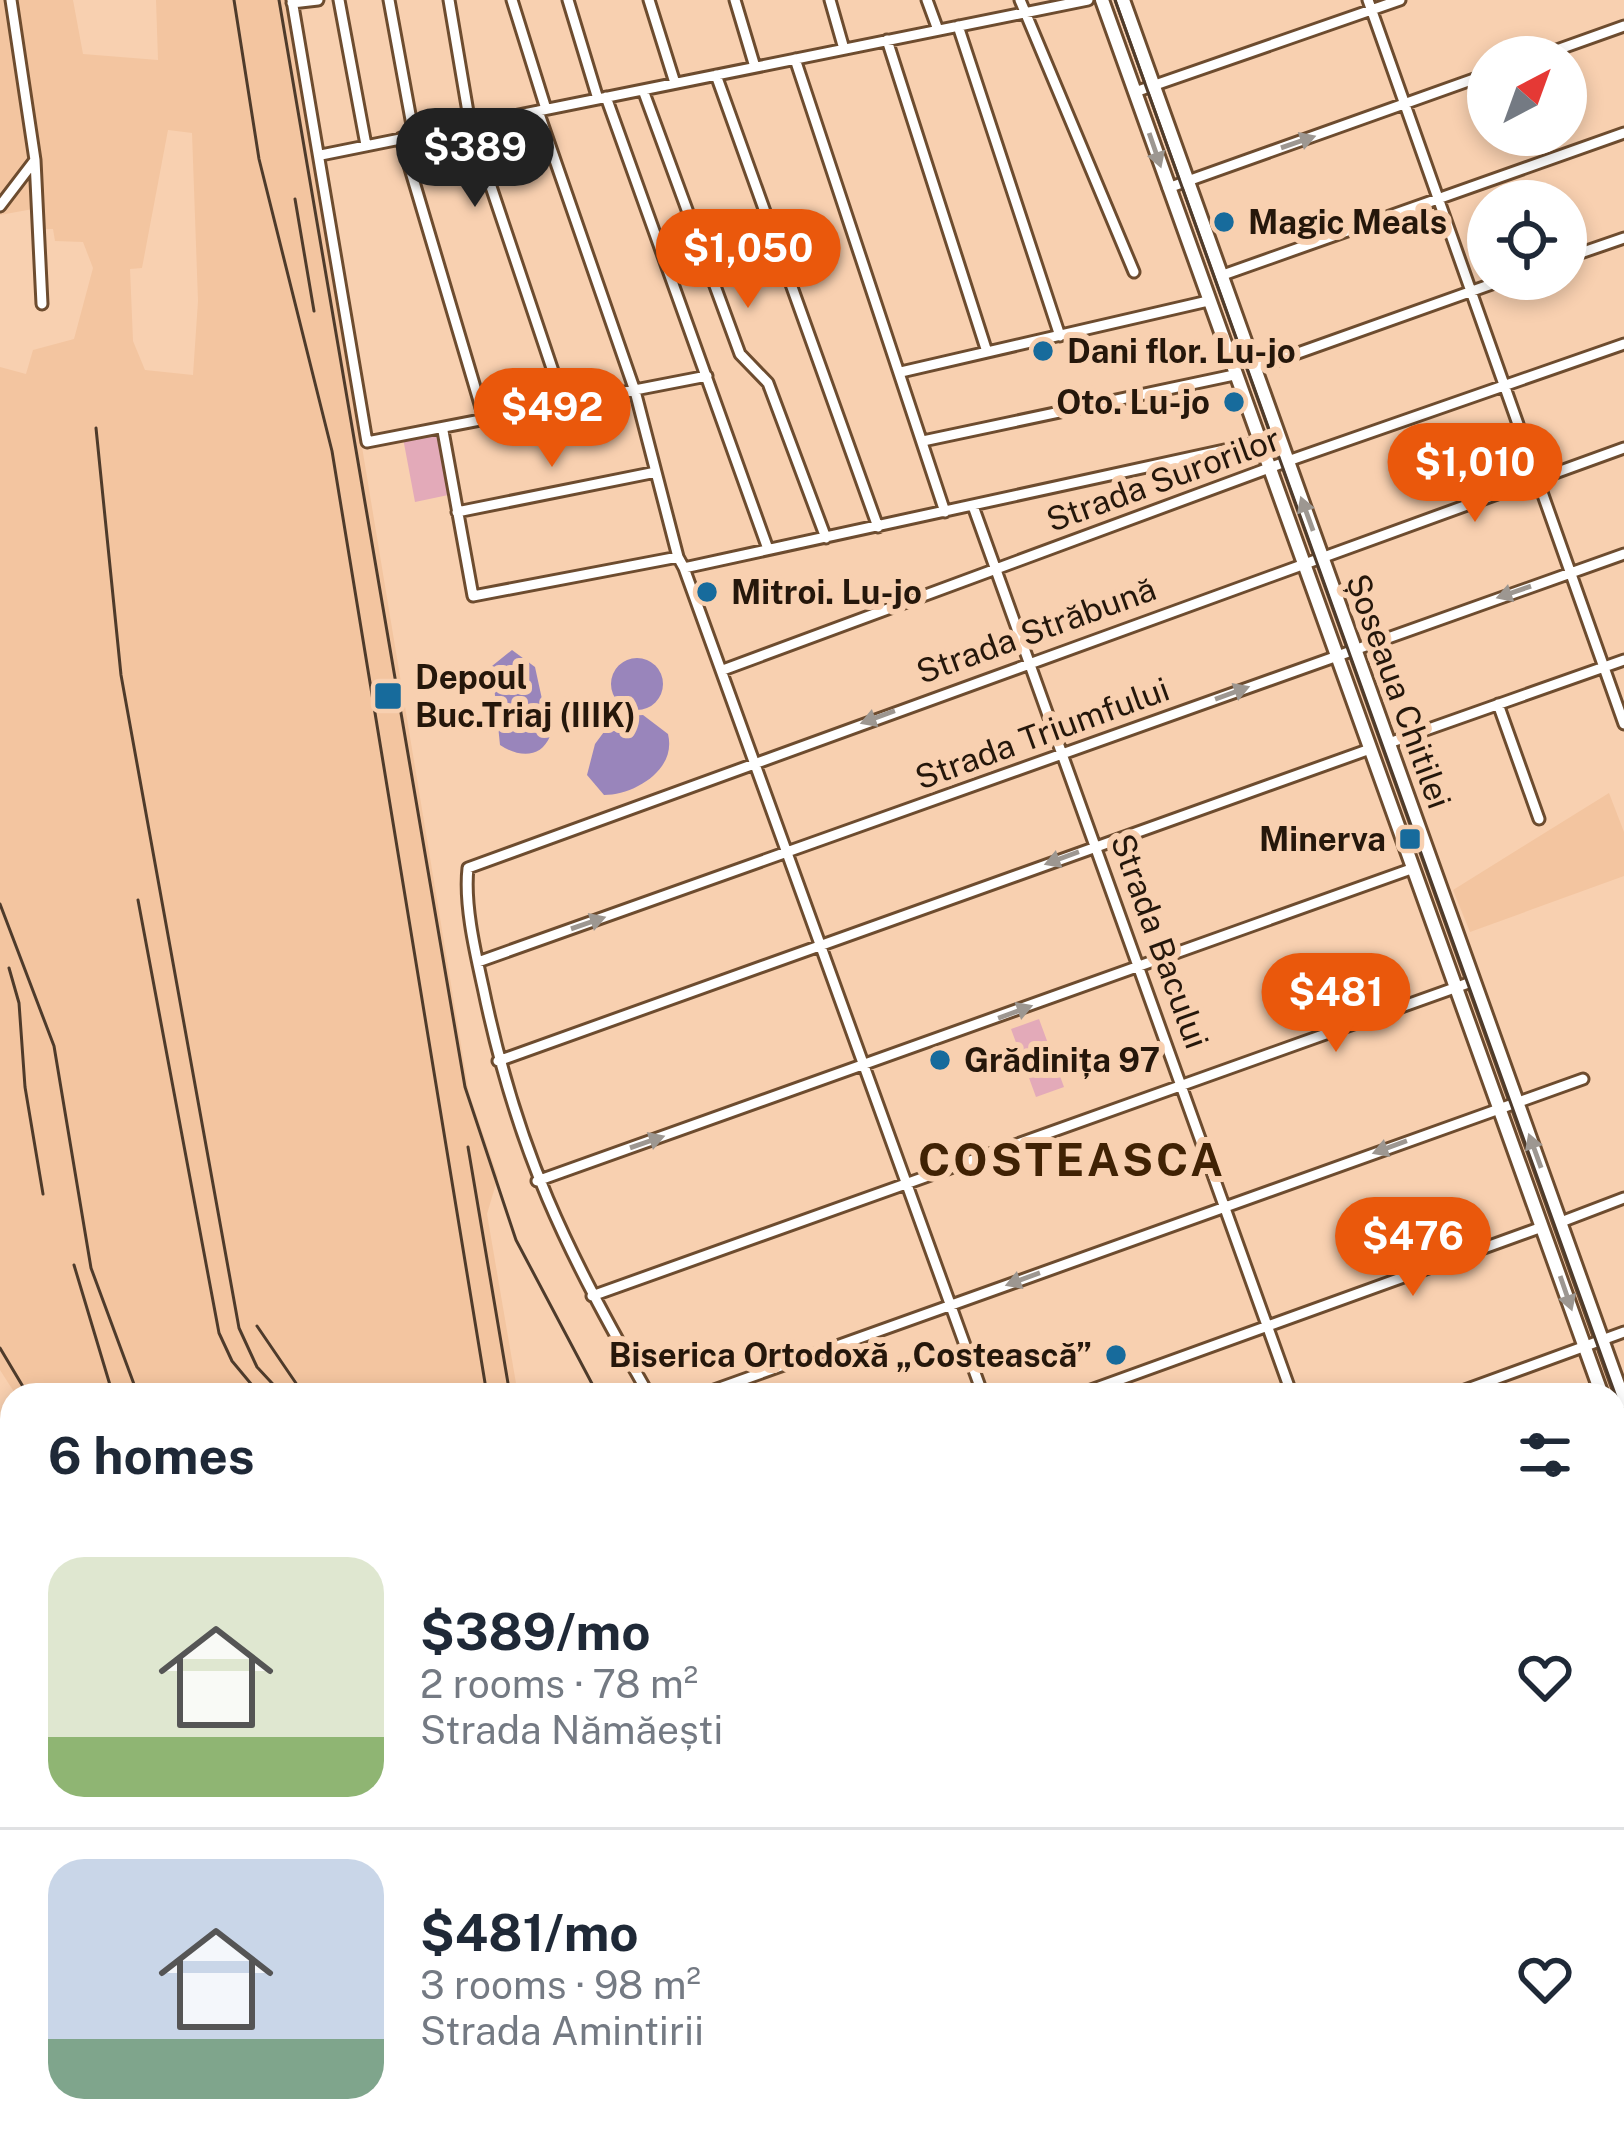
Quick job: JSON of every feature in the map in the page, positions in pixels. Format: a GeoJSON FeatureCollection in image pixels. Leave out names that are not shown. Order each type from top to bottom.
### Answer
{"type":"FeatureCollection","features":[{"type":"Feature","properties":{"kind":"main road","name":"Șoseaua Chitilei"},"geometry":{"type":"LineString","coordinates":[[1102,0],[1270,468],[1355,649],[1618,1383]]}},
{"type":"Feature","properties":{"kind":"main road","name":"Șoseaua Chitilei"},"geometry":{"type":"LineString","coordinates":[[1123,0],[1288,461],[1337,655],[1598,1383]]}},
{"type":"Feature","properties":{"kind":"street"},"geometry":{"type":"LineString","coordinates":[[10,0],[35,160],[42,304]]}},
{"type":"Feature","properties":{"kind":"street"},"geometry":{"type":"LineString","coordinates":[[318,0],[292,2],[367,442],[706,376]]}},
{"type":"Feature","properties":{"kind":"street"},"geometry":{"type":"LineString","coordinates":[[339,0],[366,146]]}},
{"type":"Feature","properties":{"kind":"street"},"geometry":{"type":"LineString","coordinates":[[389,0],[414,136]]}},
{"type":"Feature","properties":{"kind":"street"},"geometry":{"type":"LineString","coordinates":[[448,0],[470,124],[564,404]]}},
{"type":"Feature","properties":{"kind":"street"},"geometry":{"type":"LineString","coordinates":[[512,0],[542,110],[635,391],[677,556],[723,670],[979,1383]]}},
{"type":"Feature","properties":{"kind":"street"},"geometry":{"type":"LineString","coordinates":[[568,0],[768,549]]}},
{"type":"Feature","properties":{"kind":"street"},"geometry":{"type":"LineString","coordinates":[[649,0],[675,83]]}},
{"type":"Feature","properties":{"kind":"street"},"geometry":{"type":"LineString","coordinates":[[735,0],[755,67]]}},
{"type":"Feature","properties":{"kind":"street"},"geometry":{"type":"LineString","coordinates":[[830,0],[844,49]]}},
{"type":"Feature","properties":{"kind":"street"},"geometry":{"type":"LineString","coordinates":[[927,0],[938,30]]}},
{"type":"Feature","properties":{"kind":"street"},"geometry":{"type":"LineString","coordinates":[[1020,0],[1134,272]]}},
{"type":"Feature","properties":{"kind":"street"},"geometry":{"type":"LineString","coordinates":[[321,155],[1088,0]]}},
{"type":"Feature","properties":{"kind":"street"},"geometry":{"type":"LineString","coordinates":[[1135,92],[1369,5],[1400,0]]}},
{"type":"Feature","properties":{"kind":"street"},"geometry":{"type":"LineString","coordinates":[[1369,5],[1467,281]]}},
{"type":"Feature","properties":{"kind":"street"},"geometry":{"type":"LineString","coordinates":[[958,26],[1060,335]]}},
{"type":"Feature","properties":{"kind":"street"},"geometry":{"type":"LineString","coordinates":[[1587,39],[1624,26]]}},
{"type":"Feature","properties":{"kind":"street"},"geometry":{"type":"LineString","coordinates":[[887,40],[987,352]]}},
{"type":"Feature","properties":{"kind":"street"},"geometry":{"type":"LineString","coordinates":[[795,59],[945,512]]}},
{"type":"Feature","properties":{"kind":"street"},"geometry":{"type":"LineString","coordinates":[[716,75],[878,527]]}},
{"type":"Feature","properties":{"kind":"street"},"geometry":{"type":"LineString","coordinates":[[1168,188],[1467,81]]}},
{"type":"Feature","properties":{"kind":"street"},"geometry":{"type":"LineString","coordinates":[[643,90],[740,354],[768,383],[826,538]]}},
{"type":"Feature","properties":{"kind":"street"},"geometry":{"type":"LineString","coordinates":[[1223,275],[1624,133]]}},
{"type":"Feature","properties":{"kind":"street"},"geometry":{"type":"LineString","coordinates":[[401,138],[485,421]]}},
{"type":"Feature","properties":{"kind":"street"},"geometry":{"type":"LineString","coordinates":[[0,206],[35,160]]}},
{"type":"Feature","properties":{"kind":"street"},"geometry":{"type":"LineString","coordinates":[[1587,251],[1624,238]]}},
{"type":"Feature","properties":{"kind":"street"},"geometry":{"type":"LineString","coordinates":[[1256,368],[1467,293]]}},
{"type":"Feature","properties":{"kind":"street"},"geometry":{"type":"LineString","coordinates":[[1474,300],[1624,724]]}},
{"type":"Feature","properties":{"kind":"street"},"geometry":{"type":"LineString","coordinates":[[901,372],[1208,302]]}},
{"type":"Feature","properties":{"kind":"street","name":"Strada Surorilor"},"geometry":{"type":"LineString","coordinates":[[723,670],[1288,461],[1624,344]]}},
{"type":"Feature","properties":{"kind":"street"},"geometry":{"type":"LineString","coordinates":[[923,441],[1234,375]]}},
{"type":"Feature","properties":{"kind":"street"},"geometry":{"type":"LineString","coordinates":[[442,431],[473,596],[677,556]]}},
{"type":"Feature","properties":{"kind":"street"},"geometry":{"type":"LineString","coordinates":[[684,568],[1261,442]]}},
{"type":"Feature","properties":{"kind":"street","name":"Strada Străbună"},"geometry":{"type":"LineString","coordinates":[[478,962],[468,868],[1624,448]]}},
{"type":"Feature","properties":{"kind":"street"},"geometry":{"type":"LineString","coordinates":[[457,512],[656,472]]}},
{"type":"Feature","properties":{"kind":"street","name":"Strada Bacului"},"geometry":{"type":"LineString","coordinates":[[973,506],[1288,1383]]}},
{"type":"Feature","properties":{"kind":"street","name":"Strada Triumfului"},"geometry":{"type":"LineString","coordinates":[[478,962],[1624,554]]}},
{"type":"Feature","properties":{"kind":"street"},"geometry":{"type":"LineString","coordinates":[[1389,743],[1624,660]]}},
{"type":"Feature","properties":{"kind":"street"},"geometry":{"type":"LineString","coordinates":[[1498,704],[1539,819]]}},
{"type":"Feature","properties":{"kind":"street"},"geometry":{"type":"LineString","coordinates":[[498,1060],[1370,748]]}},
{"type":"Feature","properties":{"kind":"street"},"geometry":{"type":"LineString","coordinates":[[537,1180],[1411,869]]}},
{"type":"Feature","properties":{"kind":"street"},"geometry":{"type":"LineString","coordinates":[[478,962],[498,1060],[537,1180],[592,1296],[642,1383]]}},
{"type":"Feature","properties":{"kind":"street"},"geometry":{"type":"LineString","coordinates":[[592,1296],[1474,981]]}},
{"type":"Feature","properties":{"kind":"street"},"geometry":{"type":"LineString","coordinates":[[734,1383],[1582,1079]]}},
{"type":"Feature","properties":{"kind":"street"},"geometry":{"type":"LineString","coordinates":[[1561,1222],[1624,1198]]}},
{"type":"Feature","properties":{"kind":"street"},"geometry":{"type":"LineString","coordinates":[[1111,1383],[1543,1228]]}},
{"type":"Feature","properties":{"kind":"street"},"geometry":{"type":"LineString","coordinates":[[1484,1383],[1624,1332]]}},
{"type":"Feature","properties":{"kind":"shaded area"},"geometry":{"type":"Polygon","coordinates":[[[0,0],[73,0],[83,54],[158,60],[156,0],[288,0],[469,1093],[498,1177],[487,1214],[516,1383],[8,1383],[0,1370],[0,367],[26,374],[33,350],[74,339],[93,268],[83,242],[55,241],[53,229],[35,229],[33,209],[0,215],[0,0]],[[168,130],[142,268],[130,269],[133,341],[145,370],[193,375],[198,301],[192,133],[168,130]]]}},
{"type":"Feature","properties":{"kind":"shaded area"},"geometry":{"type":"Polygon","coordinates":[[[443,431],[453,494],[415,502],[403,438],[443,431]]]}},
{"type":"Feature","properties":{"kind":"shaded area"},"geometry":{"type":"Polygon","coordinates":[[[512,650],[535,667],[550,736],[541,749],[528,754],[500,745],[492,666],[512,650]]]}},
{"type":"Feature","properties":{"kind":"shaded area"},"geometry":{"type":"Polygon","coordinates":[[[637,658],[655,666],[663,684],[655,702],[637,710],[619,702],[611,684],[619,666],[637,658]]]}},
{"type":"Feature","properties":{"kind":"shaded area"},"geometry":{"type":"Polygon","coordinates":[[[643,715],[668,734],[666,759],[640,785],[604,795],[587,775],[595,744],[615,717],[643,715]]]}},
{"type":"Feature","properties":{"kind":"shaded area"},"geometry":{"type":"Polygon","coordinates":[[[1609,793],[1624,832],[1624,876],[1470,932],[1453,890],[1609,793]]]}},
{"type":"Feature","properties":{"kind":"shaded area"},"geometry":{"type":"Polygon","coordinates":[[[1039,1019],[1064,1087],[1036,1097],[1011,1029],[1039,1019]]]}},
{"type":"Feature","properties":{"kind":"tram line"},"geometry":{"type":"LineString","coordinates":[[1115,0],[1611,1383]]}},
{"type":"Feature","properties":{"kind":"railway"},"geometry":{"type":"LineString","coordinates":[[234,0],[259,159],[332,451],[485,1383]]}},
{"type":"Feature","properties":{"kind":"railway"},"geometry":{"type":"LineString","coordinates":[[279,0],[465,1087],[516,1240],[592,1383]]}},
{"type":"Feature","properties":{"kind":"railway"},"geometry":{"type":"LineString","coordinates":[[295,199],[314,311]]}},
{"type":"Feature","properties":{"kind":"railway"},"geometry":{"type":"LineString","coordinates":[[96,428],[121,675],[239,1328],[257,1367],[272,1383]]}},
{"type":"Feature","properties":{"kind":"railway"},"geometry":{"type":"LineString","coordinates":[[138,900],[219,1333],[232,1361],[250,1383]]}},
{"type":"Feature","properties":{"kind":"railway"},"geometry":{"type":"LineString","coordinates":[[0,904],[54,1046],[91,1268],[134,1383]]}},
{"type":"Feature","properties":{"kind":"railway"},"geometry":{"type":"LineString","coordinates":[[9,968],[19,1003],[25,1087],[43,1194]]}},
{"type":"Feature","properties":{"kind":"railway"},"geometry":{"type":"LineString","coordinates":[[468,1147],[508,1383]]}},
{"type":"Feature","properties":{"kind":"railway"},"geometry":{"type":"LineString","coordinates":[[74,1265],[109,1383]]}},
{"type":"Feature","properties":{"kind":"railway"},"geometry":{"type":"LineString","coordinates":[[257,1326],[296,1383]]}},
{"type":"Feature","properties":{"kind":"railway"},"geometry":{"type":"LineString","coordinates":[[0,1348],[21,1383]]}},
{"type":"Feature","properties":{"kind":"place","name":"Magic Meals"},"geometry":{"type":"Point","coordinates":[1224,222]}},
{"type":"Feature","properties":{"kind":"place","name":"Dani flor. Lu-jo"},"geometry":{"type":"Point","coordinates":[1043,351]}},
{"type":"Feature","properties":{"kind":"place","name":"Oto. Lu-jo"},"geometry":{"type":"Point","coordinates":[1234,402]}},
{"type":"Feature","properties":{"kind":"place","name":"Mitroi. Lu-jo"},"geometry":{"type":"Point","coordinates":[707,592]}},
{"type":"Feature","properties":{"kind":"place","name":"Depoul Buc.Triaj (IIIK)"},"geometry":{"type":"Point","coordinates":[388,696]}},
{"type":"Feature","properties":{"kind":"place","name":"Minerva"},"geometry":{"type":"Point","coordinates":[1410,839]}},
{"type":"Feature","properties":{"kind":"place","name":"Grădinița 97"},"geometry":{"type":"Point","coordinates":[940,1060]}},
{"type":"Feature","properties":{"kind":"place","name":"Biserica Ortodoxă „Costească”"},"geometry":{"type":"Point","coordinates":[1116,1355]}},
{"type":"Feature","properties":{"kind":"district","name":"COSTEASCA"},"geometry":{"type":"Point","coordinates":[1072,1160]}}]}
